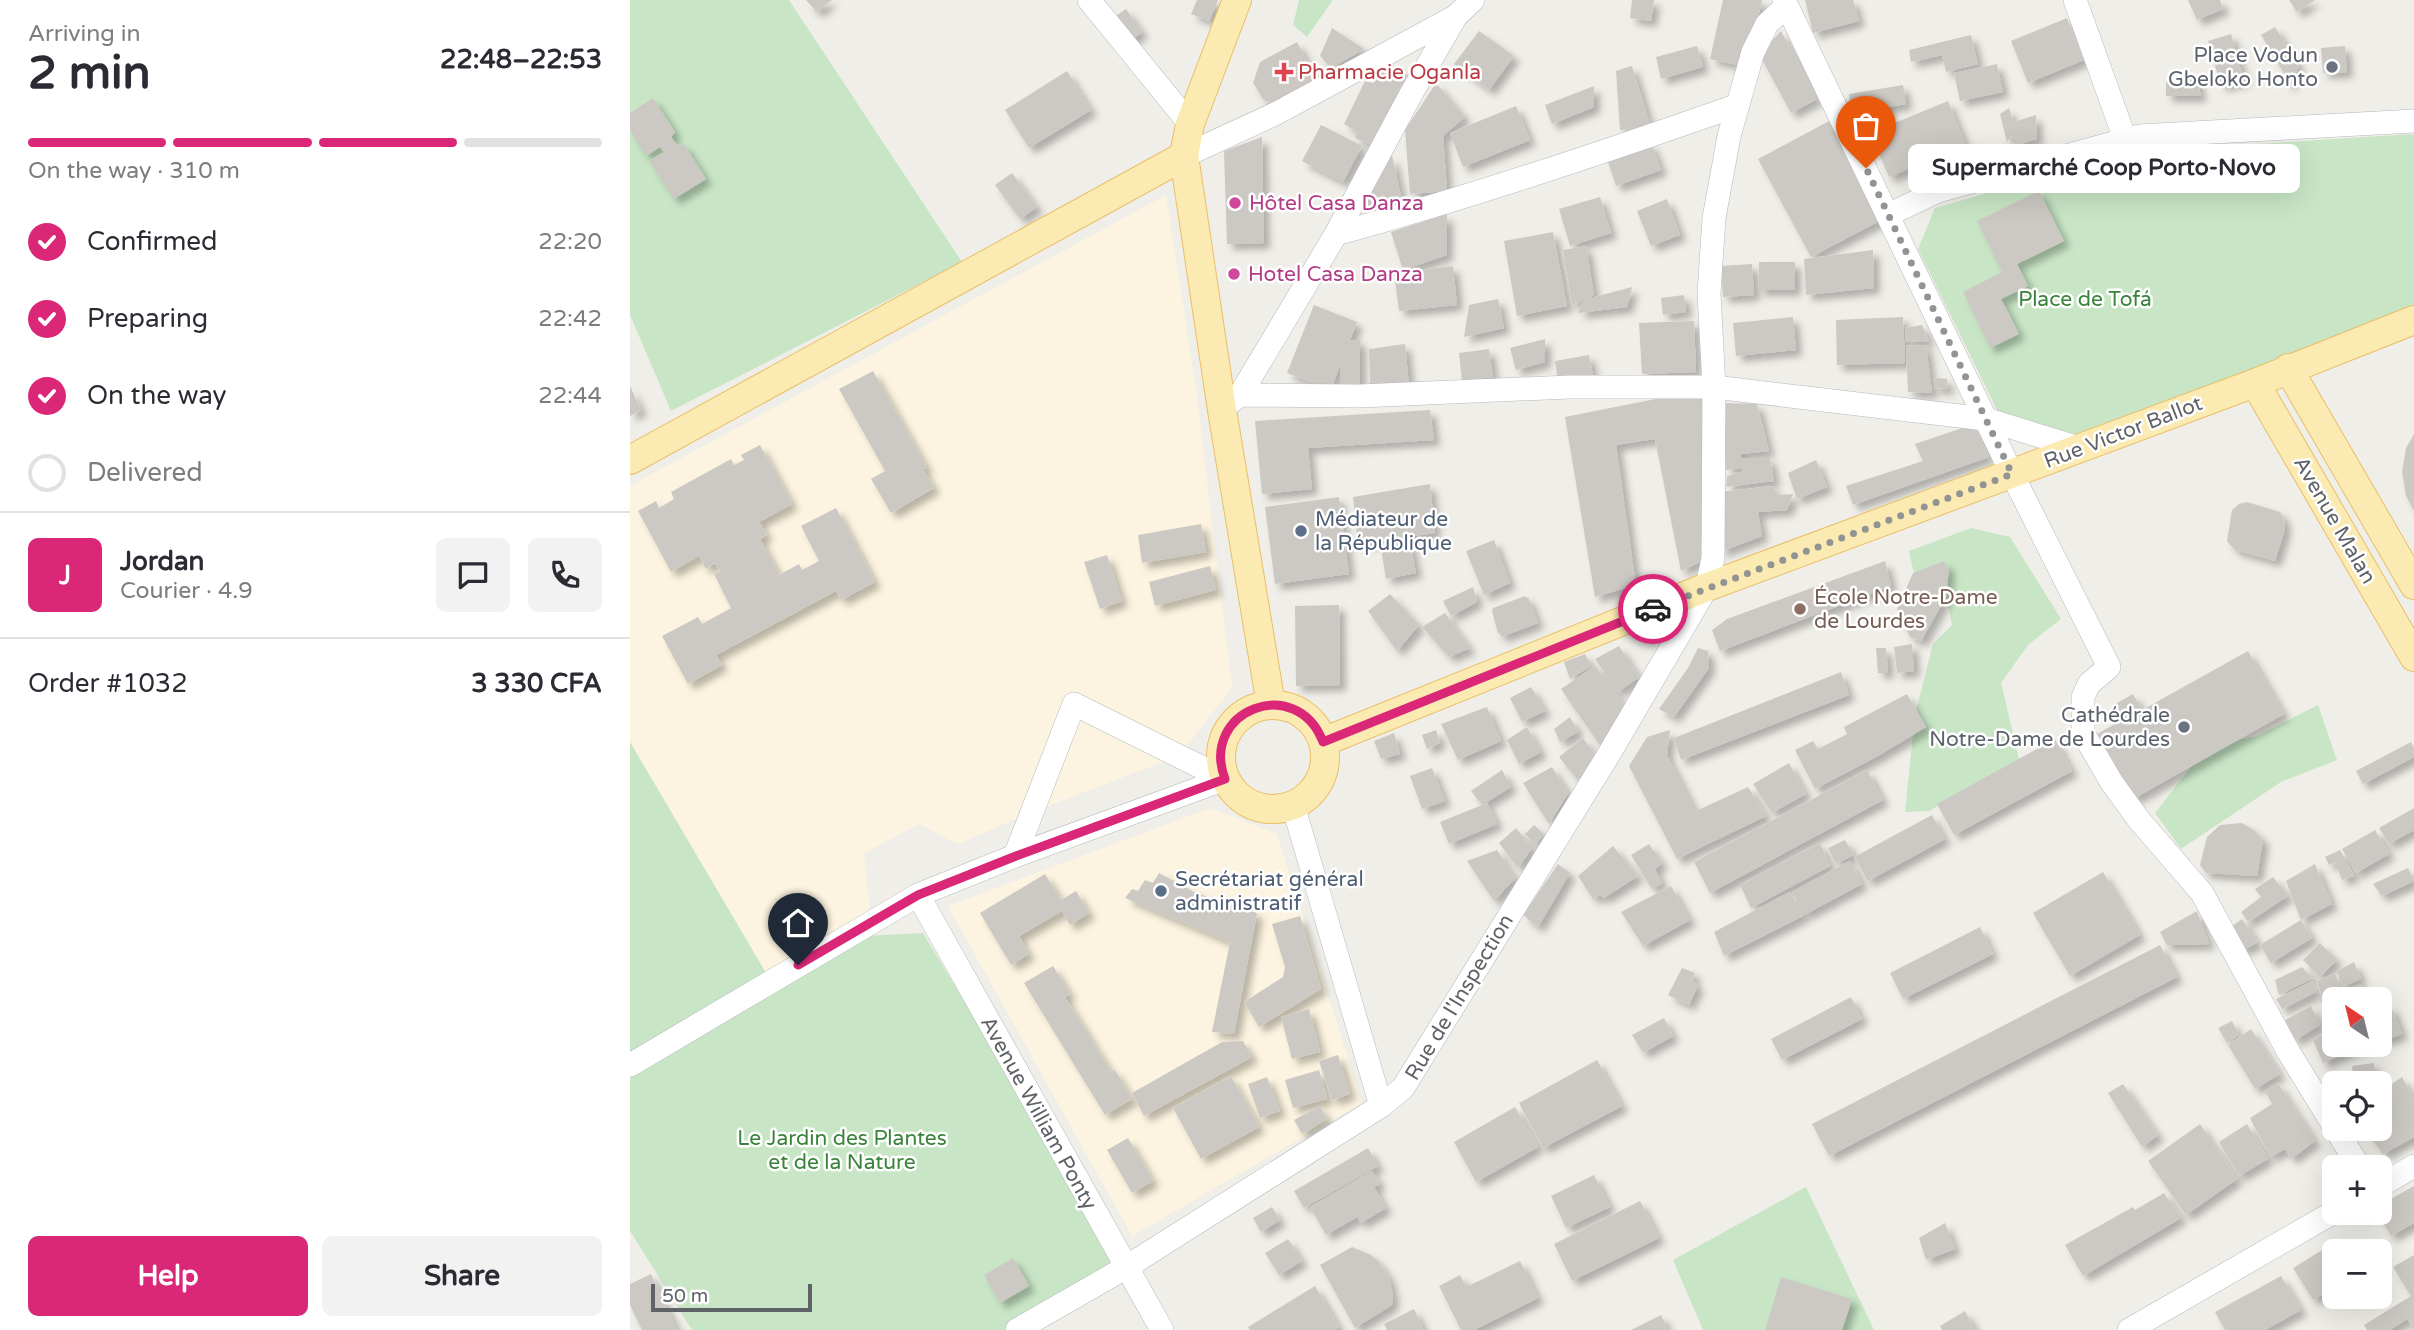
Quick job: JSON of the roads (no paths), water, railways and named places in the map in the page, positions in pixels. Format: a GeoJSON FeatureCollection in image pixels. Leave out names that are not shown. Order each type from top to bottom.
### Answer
{"type":"FeatureCollection","features":[{"type":"Feature","properties":{"kind":"main road"},"geometry":{"type":"LineString","coordinates":[[1237,0],[1190,124],[1184,156],[1231,402],[1271,705]]}},
{"type":"Feature","properties":{"kind":"main road"},"geometry":{"type":"LineString","coordinates":[[630,460],[1184,156]]}},
{"type":"Feature","properties":{"kind":"main road","name":"Rue Victor Ballot"},"geometry":{"type":"LineString","coordinates":[[1323,742],[1707,587],[2255,383],[2414,320]]}},
{"type":"Feature","properties":{"kind":"main road","name":"Avenue Malan"},"geometry":{"type":"LineString","coordinates":[[2288,368],[2414,585]]}},
{"type":"Feature","properties":{"kind":"main road","name":"Avenue Malan"},"geometry":{"type":"LineString","coordinates":[[2255,383],[2414,657]]}},
{"type":"Feature","properties":{"kind":"main road"},"geometry":{"type":"LineString","coordinates":[[1271,705],[1288,707],[1303,715],[1316,727],[1323,742],[1325,765],[1320,779],[1306,797],[1293,805],[1275,809],[1258,807],[1235,794],[1225,779],[1220,754],[1228,730],[1247,712],[1271,705]]}},
{"type":"Feature","properties":{"kind":"street"},"geometry":{"type":"LineString","coordinates":[[1089,0],[1190,124]]}},
{"type":"Feature","properties":{"kind":"street"},"geometry":{"type":"LineString","coordinates":[[2075,0],[2125,139]]}},
{"type":"Feature","properties":{"kind":"street"},"geometry":{"type":"LineString","coordinates":[[1707,587],[1713,558],[1714,387],[1709,293],[1714,218],[1729,136],[1753,52],[1767,23],[1785,3],[1985,419],[2109,667],[2089,684],[2083,697],[2083,733],[2112,783],[2202,893],[2288,1051],[2322,1107]]}},
{"type":"Feature","properties":{"kind":"street"},"geometry":{"type":"LineString","coordinates":[[1184,156],[1277,113],[1465,8]]}},
{"type":"Feature","properties":{"kind":"street"},"geometry":{"type":"LineString","coordinates":[[1231,402],[1336,234],[1411,94],[1465,8]]}},
{"type":"Feature","properties":{"kind":"street"},"geometry":{"type":"LineString","coordinates":[[1336,234],[1432,208],[1586,159],[1738,105]]}},
{"type":"Feature","properties":{"kind":"street"},"geometry":{"type":"LineString","coordinates":[[1888,215],[1938,191],[2139,136],[2414,121]]}},
{"type":"Feature","properties":{"kind":"street"},"geometry":{"type":"LineString","coordinates":[[1231,402],[1569,387],[1714,387],[1985,419],[2079,448]]}},
{"type":"Feature","properties":{"kind":"street","name":"Rue de l'Inspection"},"geometry":{"type":"LineString","coordinates":[[1017,1330],[1125,1268],[1396,1095],[1409,1080],[1707,587]]}},
{"type":"Feature","properties":{"kind":"street"},"geometry":{"type":"LineString","coordinates":[[1016,856],[1074,704],[1225,779]]}},
{"type":"Feature","properties":{"kind":"street"},"geometry":{"type":"LineString","coordinates":[[630,1065],[918,895],[1225,779]]}},
{"type":"Feature","properties":{"kind":"street"},"geometry":{"type":"LineString","coordinates":[[1293,805],[1381,1107]]}},
{"type":"Feature","properties":{"kind":"street","name":"Avenue William Ponty"},"geometry":{"type":"LineString","coordinates":[[918,895],[1161,1330]]}},
{"type":"Feature","properties":{"kind":"street"},"geometry":{"type":"LineString","coordinates":[[2392,1179],[2414,1166]]}},
{"type":"Feature","properties":{"kind":"street"},"geometry":{"type":"LineString","coordinates":[[2129,1330],[2322,1219]]}},
{"type":"Feature","properties":{"kind":"place","name":"Place Vodun Gbeloko Honto"},"geometry":{"type":"Point","coordinates":[2332,67]}},
{"type":"Feature","properties":{"kind":"place","name":"Pharmacie Oganla"},"geometry":{"type":"Point","coordinates":[1284,72]}},
{"type":"Feature","properties":{"kind":"place","name":"Supermarché Coop Porto-Novo"},"geometry":{"type":"Point","coordinates":[1866,168]}},
{"type":"Feature","properties":{"kind":"place","name":"Hôtel Casa Danza"},"geometry":{"type":"Point","coordinates":[1235,203]}},
{"type":"Feature","properties":{"kind":"place","name":"Hotel Casa Danza"},"geometry":{"type":"Point","coordinates":[1234,274]}},
{"type":"Feature","properties":{"kind":"place","name":"Médiateur de la République"},"geometry":{"type":"Point","coordinates":[1301,531]}},
{"type":"Feature","properties":{"kind":"place","name":"École Notre-Dame de Lourdes"},"geometry":{"type":"Point","coordinates":[1800,609]}},
{"type":"Feature","properties":{"kind":"place","name":"Cathédrale Notre-Dame de Lourdes"},"geometry":{"type":"Point","coordinates":[2184,727]}},
{"type":"Feature","properties":{"kind":"place","name":"Secrétariat général administratif"},"geometry":{"type":"Point","coordinates":[1161,891]}},
{"type":"Feature","properties":{"kind":"park label","name":"Place de Tofá"},"geometry":{"type":"Point","coordinates":[2085,299]}},
{"type":"Feature","properties":{"kind":"park label","name":"Le Jardin des Plantes et de la Nature"},"geometry":{"type":"Point","coordinates":[842,1150]}}]}
